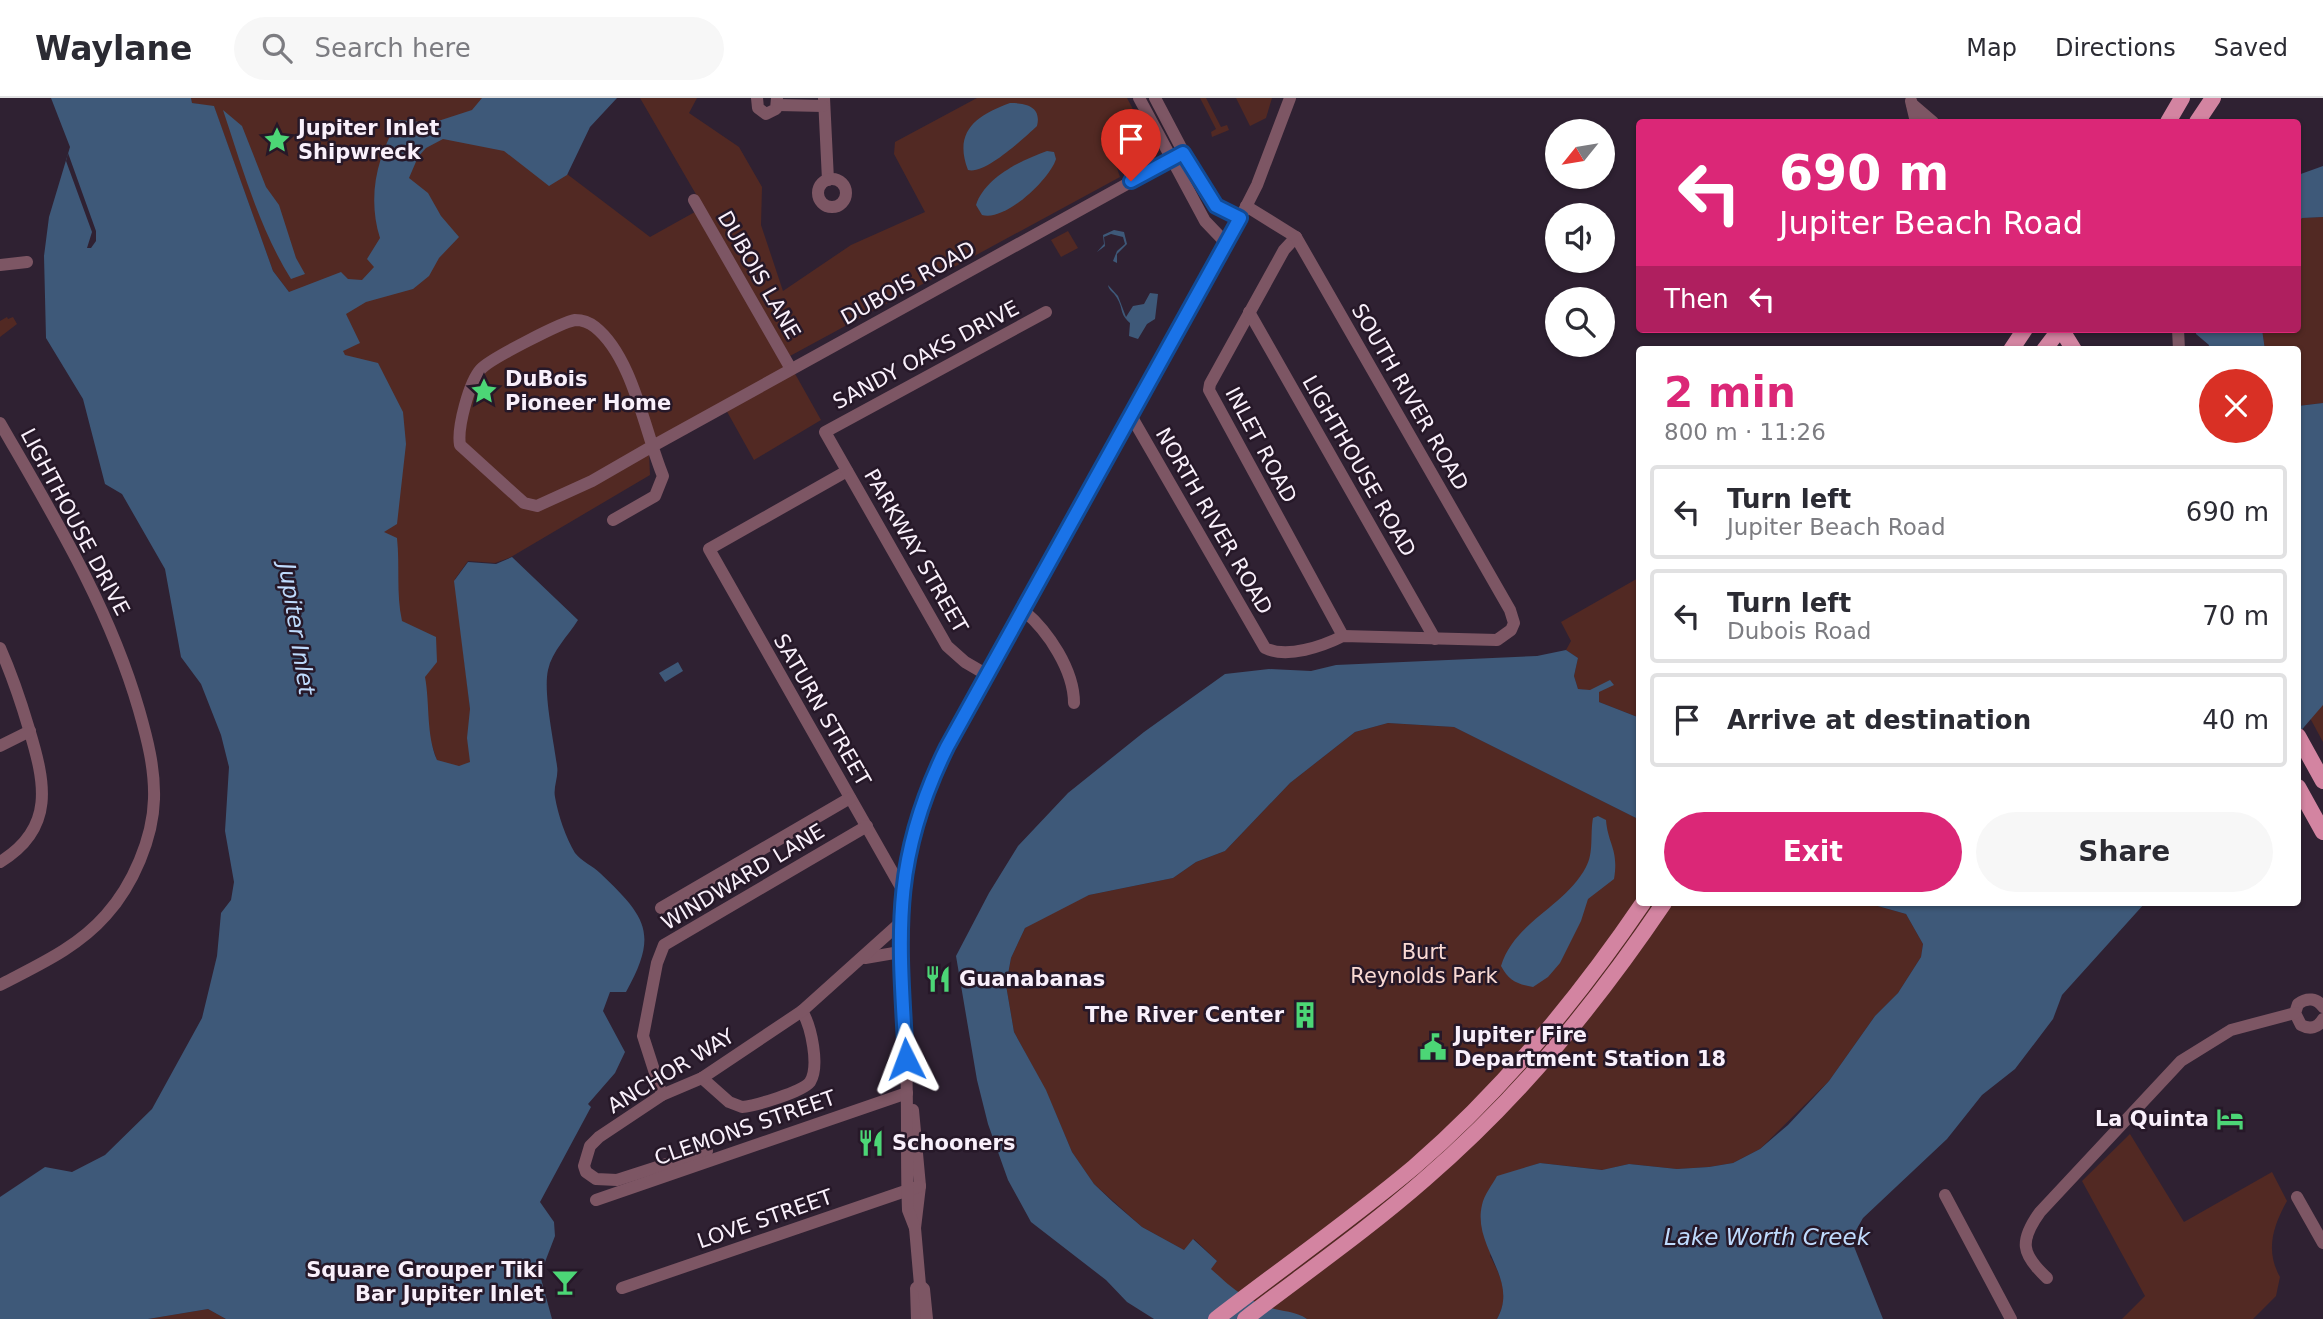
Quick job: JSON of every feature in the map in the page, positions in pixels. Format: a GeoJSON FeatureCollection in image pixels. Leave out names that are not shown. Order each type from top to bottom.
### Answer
{"type":"FeatureCollection","features":[{"type":"Feature","properties":{"kind":"main road"},"geometry":{"type":"LineString","coordinates":[[2170,119],[2182,98]]}},
{"type":"Feature","properties":{"kind":"main road"},"geometry":{"type":"LineString","coordinates":[[2199,119],[2213,98]]}},
{"type":"Feature","properties":{"kind":"main road"},"geometry":{"type":"LineString","coordinates":[[2301,741],[2323,781]]}},
{"type":"Feature","properties":{"kind":"main road"},"geometry":{"type":"LineString","coordinates":[[2301,792],[2323,832]]}},
{"type":"Feature","properties":{"kind":"main road"},"geometry":{"type":"LineString","coordinates":[[1216,1319],[1415,1166],[1488,1097],[1556,1022],[1641,906]]}},
{"type":"Feature","properties":{"kind":"main road"},"geometry":{"type":"LineString","coordinates":[[1245,1319],[1424,1181],[1499,1110],[1603,991],[1662,906]]}},
{"type":"Feature","properties":{"kind":"street"},"geometry":{"type":"LineString","coordinates":[[757,98],[756,105],[762,112],[770,113],[777,102],[824,102],[828,180]]}},
{"type":"Feature","properties":{"kind":"street"},"geometry":{"type":"LineString","coordinates":[[1139,98],[1205,221],[1227,244]]}},
{"type":"Feature","properties":{"kind":"street"},"geometry":{"type":"LineString","coordinates":[[1155,98],[1211,200],[1240,218]]}},
{"type":"Feature","properties":{"kind":"street"},"geometry":{"type":"LineString","coordinates":[[927,1319],[924,1289],[920,1285],[915,1228],[913,1107],[907,1093],[900,952],[902,889],[909,844],[926,791],[947,747],[989,676],[1130,414],[1227,244],[1246,206],[1290,98]]}},
{"type":"Feature","properties":{"kind":"street"},"geometry":{"type":"LineString","coordinates":[[1911,101],[1915,119]]}},
{"type":"Feature","properties":{"kind":"street"},"geometry":{"type":"LineString","coordinates":[[1911,101],[1930,119]]}},
{"type":"Feature","properties":{"kind":"street","name":"DUBOIS ROAD"},"geometry":{"type":"LineString","coordinates":[[651,447],[622,365],[603,334],[582,321],[556,327],[484,366],[469,389],[459,438],[463,451],[524,503],[537,506],[592,481],[1183,153]]}},
{"type":"Feature","properties":{"kind":"street","name":"DUBOIS LANE"},"geometry":{"type":"LineString","coordinates":[[694,200],[791,369]]}},
{"type":"Feature","properties":{"kind":"street","name":"SOUTH RIVER ROAD"},"geometry":{"type":"LineString","coordinates":[[1246,206],[1296,237],[1510,610],[1514,623],[1511,630],[1497,640],[1435,639]]}},
{"type":"Feature","properties":{"kind":"street","name":"INLET ROAD"},"geometry":{"type":"LineString","coordinates":[[1296,237],[1284,250],[1210,384],[1210,397],[1343,636]]}},
{"type":"Feature","properties":{"kind":"street"},"geometry":{"type":"LineString","coordinates":[[0,265],[27,262]]}},
{"type":"Feature","properties":{"kind":"street","name":"SANDY OAKS DRIVE"},"geometry":{"type":"LineString","coordinates":[[824,432],[1046,312]]}},
{"type":"Feature","properties":{"kind":"street","name":"LIGHTHOUSE ROAD"},"geometry":{"type":"LineString","coordinates":[[1249,312],[1435,639]]}},
{"type":"Feature","properties":{"kind":"street","name":"NORTH RIVER ROAD"},"geometry":{"type":"LineString","coordinates":[[1130,414],[1265,648],[1283,652],[1325,646],[1343,636]]}},
{"type":"Feature","properties":{"kind":"street","name":"LIGHTHOUSE DRIVE"},"geometry":{"type":"LineString","coordinates":[[0,423],[72,550],[107,620],[145,731],[154,799],[149,828],[134,871],[106,916],[68,949],[0,985]]}},
{"type":"Feature","properties":{"kind":"street","name":"PARKWAY STREET"},"geometry":{"type":"LineString","coordinates":[[824,432],[947,646],[965,662],[989,676]]}},
{"type":"Feature","properties":{"kind":"street"},"geometry":{"type":"LineString","coordinates":[[613,520],[655,496],[663,477],[651,447]]}},
{"type":"Feature","properties":{"kind":"street","name":"SATURN STREET"},"geometry":{"type":"LineString","coordinates":[[847,471],[709,549],[902,889]]}},
{"type":"Feature","properties":{"kind":"street"},"geometry":{"type":"LineString","coordinates":[[1024,611],[1039,622],[1071,680],[1074,703]]}},
{"type":"Feature","properties":{"kind":"street"},"geometry":{"type":"LineString","coordinates":[[1343,636],[1435,639]]}},
{"type":"Feature","properties":{"kind":"street"},"geometry":{"type":"LineString","coordinates":[[0,648],[30,731],[43,779],[41,809],[23,844],[0,862]]}},
{"type":"Feature","properties":{"kind":"street"},"geometry":{"type":"LineString","coordinates":[[0,746],[30,731]]}},
{"type":"Feature","properties":{"kind":"street"},"geometry":{"type":"LineString","coordinates":[[661,908],[850,799]]}},
{"type":"Feature","properties":{"kind":"street","name":"WINDWARD LANE"},"geometry":{"type":"LineString","coordinates":[[662,1095],[643,1036],[657,963],[664,945],[867,826]]}},
{"type":"Feature","properties":{"kind":"street","name":"ANCHOR WAY"},"geometry":{"type":"LineString","coordinates":[[706,1151],[617,1180],[596,1180],[586,1172],[585,1159],[594,1141],[662,1095],[702,1079],[802,1011],[862,960],[900,923]]}},
{"type":"Feature","properties":{"kind":"street","name":"ANCHOR WAY"},"geometry":{"type":"LineString","coordinates":[[862,960],[900,952]]}},
{"type":"Feature","properties":{"kind":"street"},"geometry":{"type":"LineString","coordinates":[[2320,1026],[2301,1025],[2295,1013],[2298,1004],[2307,999],[2316,1000],[2323,1007]]}},
{"type":"Feature","properties":{"kind":"street"},"geometry":{"type":"LineString","coordinates":[[702,1079],[730,1102],[741,1107],[805,1086],[813,1069],[812,1034],[802,1011]]}},
{"type":"Feature","properties":{"kind":"street"},"geometry":{"type":"LineString","coordinates":[[2047,1278],[2031,1263],[2025,1249],[2029,1227],[2040,1212],[2182,1061],[2231,1030],[2295,1013]]}},
{"type":"Feature","properties":{"kind":"street","name":"CLEMONS STREET"},"geometry":{"type":"LineString","coordinates":[[596,1200],[907,1093]]}},
{"type":"Feature","properties":{"kind":"street","name":"LOVE STREET"},"geometry":{"type":"LineString","coordinates":[[622,1288],[914,1188]]}},
{"type":"Feature","properties":{"kind":"street"},"geometry":{"type":"LineString","coordinates":[[1945,1195],[2011,1319]]}},
{"type":"Feature","properties":{"kind":"street"},"geometry":{"type":"LineString","coordinates":[[2297,1197],[2323,1243]]}},
{"type":"Feature","properties":{"kind":"street"},"geometry":{"type":"LineString","coordinates":[[917,1319],[916,1289],[920,1285]]}},
{"type":"Feature","properties":{"kind":"green space"},"geometry":{"type":"Polygon","coordinates":[[[191,98],[594,98],[563,171],[650,237],[702,208],[821,420],[754,460],[725,408],[649,453],[650,475],[511,557],[495,563],[468,561],[455,579],[472,726],[471,762],[460,767],[437,761],[410,676],[383,532],[289,292],[273,271],[214,107],[192,103],[191,98]]]}},
{"type":"Feature","properties":{"kind":"green space"},"geometry":{"type":"Polygon","coordinates":[[[640,98],[697,98],[689,113],[739,147],[762,187],[761,225],[783,291],[851,245],[925,212],[894,154],[895,142],[977,98],[1127,98],[1150,141],[1144,152],[1117,168],[1120,177],[790,356],[640,98]]]}},
{"type":"Feature","properties":{"kind":"green space"},"geometry":{"type":"Polygon","coordinates":[[[1200,98],[1206,98],[1221,127],[1227,125],[1229,130],[1212,137],[1211,132],[1216,129],[1200,98]]]}},
{"type":"Feature","properties":{"kind":"green space"},"geometry":{"type":"Polygon","coordinates":[[[1236,98],[1272,98],[1266,118],[1250,126],[1236,98]]]}},
{"type":"Feature","properties":{"kind":"green space"},"geometry":{"type":"Polygon","coordinates":[[[2323,217],[2323,403],[2301,406],[2301,346],[2264,346],[2263,333],[2301,333],[2301,218],[2323,217]]]}},
{"type":"Feature","properties":{"kind":"green space"},"geometry":{"type":"Polygon","coordinates":[[[1068,231],[1078,248],[1061,257],[1051,240],[1068,231]]]}},
{"type":"Feature","properties":{"kind":"green space"},"geometry":{"type":"Polygon","coordinates":[[[13,317],[17,324],[0,337],[0,321],[13,317]]]}},
{"type":"Feature","properties":{"kind":"green space"},"geometry":{"type":"Polygon","coordinates":[[[1636,579],[1636,716],[1599,702],[1599,692],[1578,689],[1574,676],[1578,658],[1566,650],[1571,641],[1561,622],[1636,579]]]}},
{"type":"Feature","properties":{"kind":"green space"},"geometry":{"type":"Polygon","coordinates":[[[2323,704],[2323,742],[2310,718],[2323,704]]]}},
{"type":"Feature","properties":{"kind":"green space","name":"Burt Reynolds Park"},"geometry":{"type":"Polygon","coordinates":[[[1388,723],[1454,727],[1636,818],[1636,906],[1878,906],[1906,914],[1923,944],[1921,957],[1898,993],[1875,1016],[1829,1081],[1760,1149],[1733,1163],[1709,1167],[1677,1169],[1629,1164],[1603,1170],[1540,1163],[1519,1170],[1490,1256],[1498,1272],[1504,1295],[1497,1319],[1307,1319],[1267,1308],[1226,1286],[1210,1268],[1217,1261],[1194,1239],[1184,1250],[1142,1227],[1094,1184],[1072,1152],[1046,1091],[1014,1032],[1006,985],[1011,958],[1025,928],[1089,895],[1173,878],[1196,862],[1225,851],[1290,783],[1355,732],[1388,723]]]}},
{"type":"Feature","properties":{"kind":"green space"},"geometry":{"type":"Polygon","coordinates":[[[2130,1134],[2184,1222],[2272,1172],[2287,1201],[2275,1229],[2272,1248],[2275,1267],[2280,1277],[2276,1296],[2253,1319],[2122,1319],[2145,1296],[2082,1181],[2130,1134]]]}},
{"type":"Feature","properties":{"kind":"green space"},"geometry":{"type":"Polygon","coordinates":[[[208,1309],[226,1319],[148,1319],[208,1309]]]}},
{"type":"Feature","properties":{"kind":"water","name":"Jupiter Inlet"},"geometry":{"type":"Polygon","coordinates":[[[51,98],[191,98],[192,103],[214,106],[273,271],[289,292],[341,272],[348,279],[362,280],[374,267],[367,259],[380,238],[374,207],[376,177],[385,147],[399,120],[432,123],[472,110],[482,98],[617,98],[590,127],[567,175],[549,186],[504,151],[443,139],[426,148],[418,157],[409,178],[428,193],[441,216],[459,237],[439,258],[429,276],[413,289],[366,302],[346,314],[360,343],[343,351],[345,355],[378,363],[403,412],[406,444],[397,524],[384,532],[397,538],[402,621],[436,637],[437,662],[425,677],[431,740],[437,760],[459,766],[470,762],[467,738],[470,709],[454,581],[468,562],[496,564],[512,557],[578,620],[553,656],[548,670],[548,704],[557,770],[556,804],[575,853],[600,873],[628,902],[643,927],[644,940],[642,955],[626,992],[610,992],[603,1011],[625,1052],[615,1073],[588,1104],[591,1107],[540,1202],[554,1222],[555,1236],[540,1275],[552,1319],[226,1319],[208,1309],[148,1319],[0,1319],[0,1197],[45,1167],[72,1172],[105,1155],[152,1109],[202,1018],[217,956],[221,913],[231,900],[234,882],[225,831],[229,767],[221,735],[201,684],[181,657],[165,569],[122,494],[105,484],[83,399],[46,338],[44,256],[49,217],[70,147],[51,98]]]}},
{"type":"Feature","properties":{"kind":"water"},"geometry":{"type":"Polygon","coordinates":[[[1010,103],[1026,105],[1035,110],[1037,126],[994,161],[984,167],[968,170],[964,145],[971,126],[987,113],[1010,103]]]}},
{"type":"Feature","properties":{"kind":"water"},"geometry":{"type":"Polygon","coordinates":[[[223,110],[242,126],[266,187],[279,205],[296,258],[305,274],[291,279],[270,239],[252,197],[223,110]]]}},
{"type":"Feature","properties":{"kind":"water"},"geometry":{"type":"Polygon","coordinates":[[[1047,151],[1054,152],[1056,159],[1036,187],[1014,206],[992,215],[982,215],[976,205],[987,186],[1016,165],[1047,151]]]}},
{"type":"Feature","properties":{"kind":"water"},"geometry":{"type":"Polygon","coordinates":[[[2323,166],[2323,217],[2301,219],[2301,174],[2323,166]]]}},
{"type":"Feature","properties":{"kind":"water"},"geometry":{"type":"Polygon","coordinates":[[[1114,230],[1124,232],[1127,244],[1117,254],[1117,263],[1113,261],[1117,251],[1125,244],[1123,237],[1111,234],[1104,237],[1105,246],[1097,252],[1104,244],[1103,235],[1114,230]]]}},
{"type":"Feature","properties":{"kind":"water"},"geometry":{"type":"Polygon","coordinates":[[[1108,285],[1118,296],[1126,317],[1133,306],[1144,304],[1150,293],[1158,294],[1155,319],[1147,324],[1138,339],[1129,336],[1130,323],[1124,317],[1117,298],[1108,285]]]}},
{"type":"Feature","properties":{"kind":"water"},"geometry":{"type":"Polygon","coordinates":[[[2263,333],[2264,346],[2209,346],[2196,334],[2263,333]]]}},
{"type":"Feature","properties":{"kind":"water"},"geometry":{"type":"Polygon","coordinates":[[[2323,403],[2323,705],[2301,731],[2301,406],[2323,403]]]}},
{"type":"Feature","properties":{"kind":"water"},"geometry":{"type":"Polygon","coordinates":[[[1566,650],[1578,658],[1574,676],[1578,689],[1590,690],[1610,680],[1614,685],[1599,692],[1599,702],[1636,716],[1636,818],[1454,727],[1388,723],[1355,732],[1290,783],[1225,851],[1196,862],[1173,878],[1089,895],[1025,928],[1011,958],[1006,985],[1014,1032],[1046,1090],[1072,1152],[1094,1184],[1142,1227],[1184,1250],[1193,1239],[1217,1261],[1211,1269],[1242,1294],[1265,1306],[1307,1319],[1154,1319],[1127,1302],[1106,1280],[1031,1222],[1008,1180],[988,1124],[977,1080],[956,956],[989,893],[1018,846],[1068,793],[1144,732],[1225,674],[1269,669],[1311,671],[1336,665],[1537,656],[1566,650]]]}},
{"type":"Feature","properties":{"kind":"water"},"geometry":{"type":"Polygon","coordinates":[[[678,662],[683,671],[665,682],[659,673],[678,662]]]}},
{"type":"Feature","properties":{"kind":"water"},"geometry":{"type":"Polygon","coordinates":[[[1598,816],[1606,820],[1615,861],[1614,879],[1588,899],[1581,921],[1560,963],[1548,977],[1533,987],[1518,983],[1507,975],[1501,966],[1508,950],[1529,925],[1577,881],[1588,862],[1593,818],[1598,816]]]}},
{"type":"Feature","properties":{"kind":"water","name":"Lake Worth Creek"},"geometry":{"type":"Polygon","coordinates":[[[1878,906],[2142,906],[2062,995],[2053,1019],[2015,1069],[1982,1095],[1947,1139],[1863,1218],[1851,1239],[1883,1319],[1497,1319],[1503,1304],[1503,1290],[1483,1235],[1481,1220],[1483,1201],[1497,1176],[1540,1163],[1602,1170],[1629,1164],[1677,1169],[1709,1167],[1733,1163],[1760,1149],[1788,1125],[1829,1081],[1875,1016],[1898,993],[1921,957],[1923,944],[1906,914],[1878,906]]]}},
{"type":"Feature","properties":{"kind":"pier"},"geometry":{"type":"Polygon","coordinates":[[[68,153],[96,231],[96,241],[91,248],[87,248],[92,232],[66,161],[68,153]]]}},
{"type":"Feature","properties":{"kind":"place","name":"Jupiter Inlet Shipwreck"},"geometry":{"type":"Point","coordinates":[277,140]}},
{"type":"Feature","properties":{"kind":"place","name":"DuBois Pioneer Home"},"geometry":{"type":"Point","coordinates":[484,391]}},
{"type":"Feature","properties":{"kind":"place","name":"Guanabanas"},"geometry":{"type":"Point","coordinates":[938,979]}},
{"type":"Feature","properties":{"kind":"place","name":"The River Center"},"geometry":{"type":"Point","coordinates":[1305,1015]}},
{"type":"Feature","properties":{"kind":"place","name":"Jupiter Fire Department Station 18"},"geometry":{"type":"Point","coordinates":[1433,1047]}},
{"type":"Feature","properties":{"kind":"place","name":"La Quinta"},"geometry":{"type":"Point","coordinates":[2230,1119]}},
{"type":"Feature","properties":{"kind":"place","name":"Schooners"},"geometry":{"type":"Point","coordinates":[871,1143]}},
{"type":"Feature","properties":{"kind":"place","name":"Square Grouper Tiki Bar Jupiter Inlet"},"geometry":{"type":"Point","coordinates":[565,1282]}},
{"type":"Feature","properties":{"kind":"route"},"geometry":{"type":"LineString","coordinates":[[906,1059],[900,952],[902,889],[909,844],[926,791],[947,747],[976,699],[1130,414],[1240,218],[1216,206],[1206,195],[1183,153],[1131,181]]}}]}
